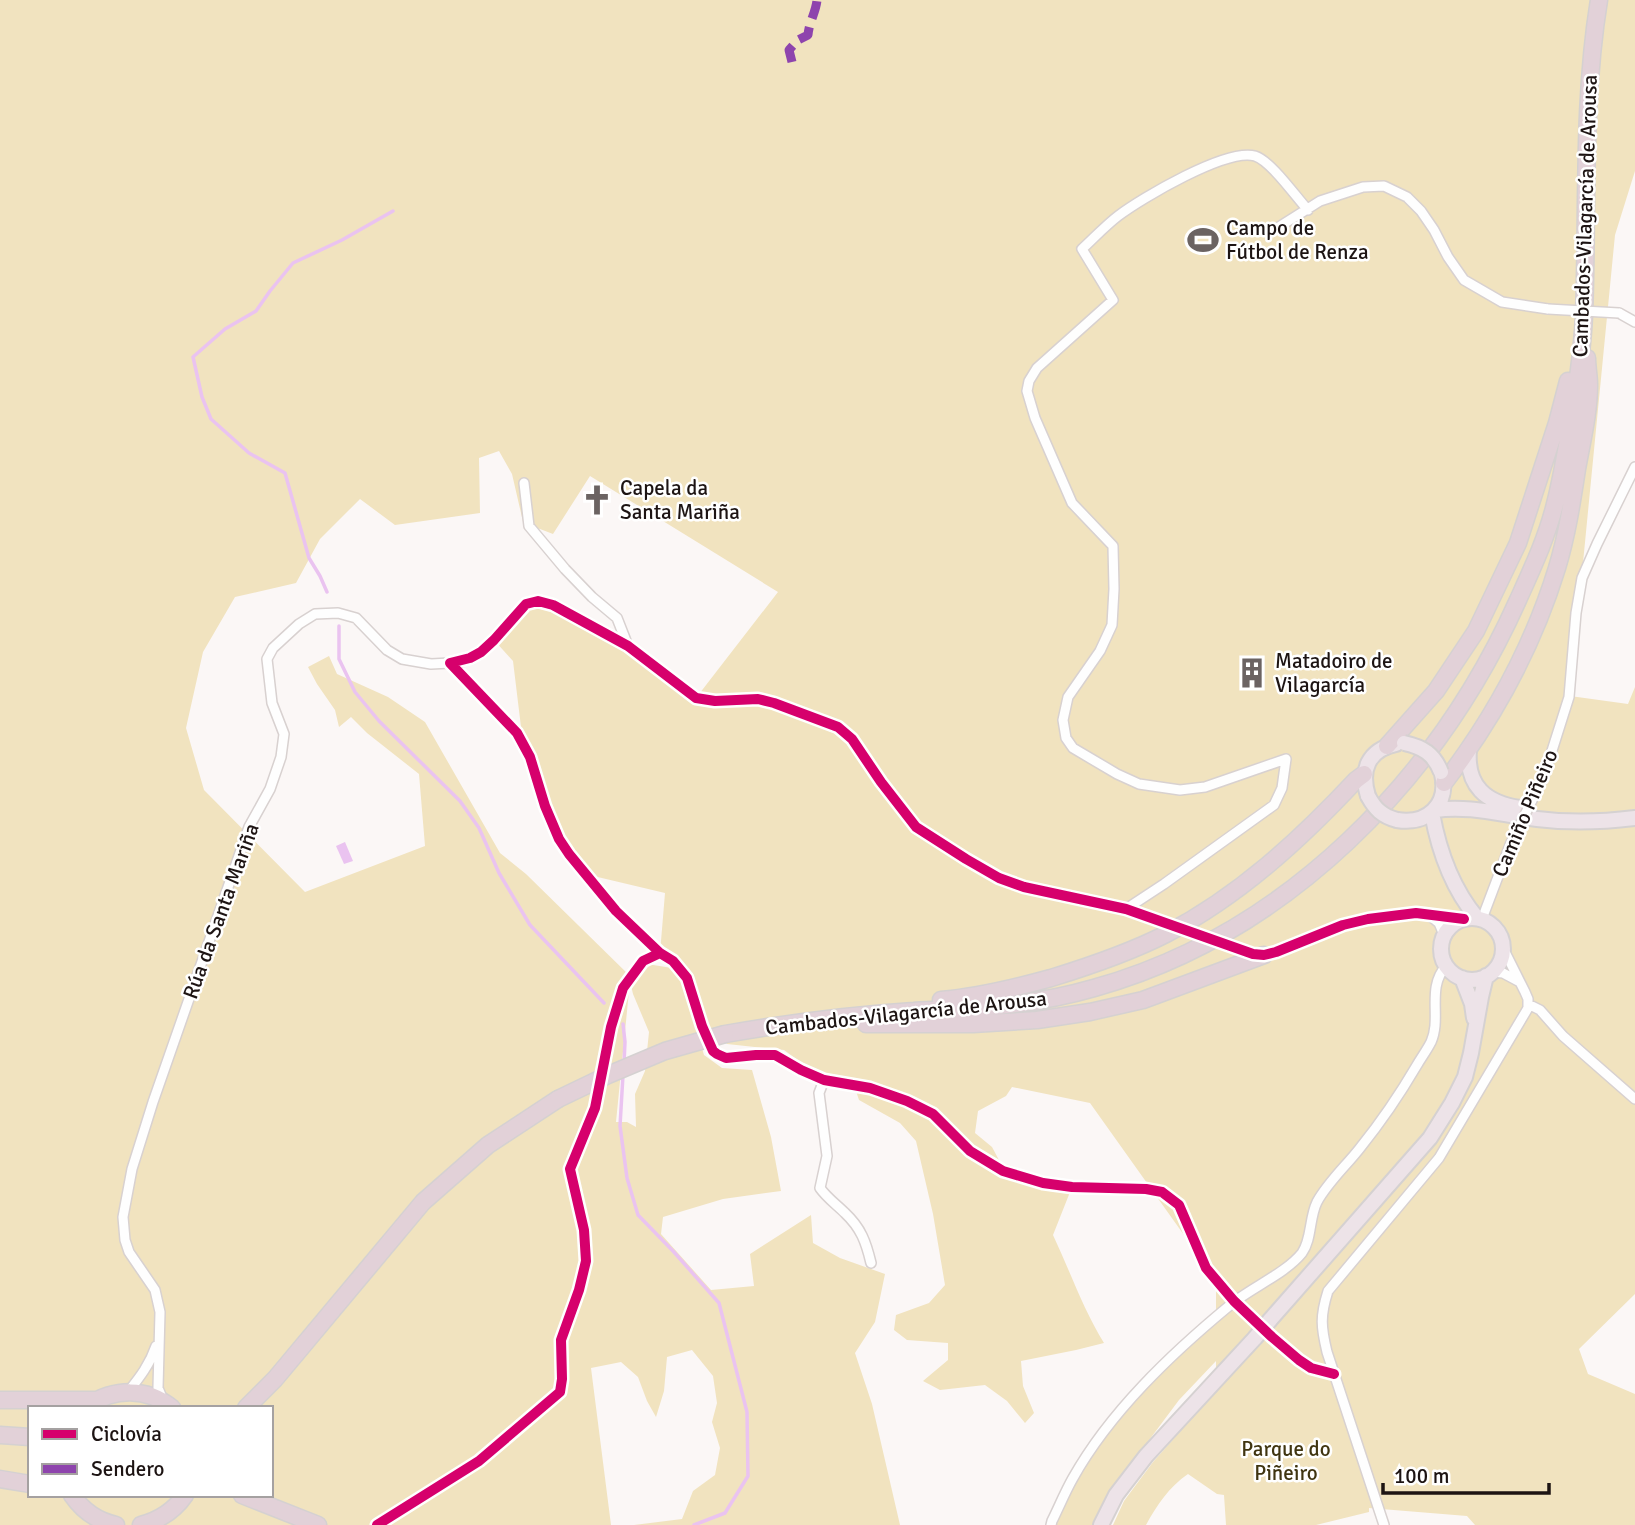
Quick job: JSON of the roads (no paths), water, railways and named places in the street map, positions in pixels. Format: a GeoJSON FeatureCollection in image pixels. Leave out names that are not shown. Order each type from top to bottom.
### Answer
{"type":"FeatureCollection","features":[{"type":"Feature","properties":{"kind":"highway","name":"Cambados-Vilagarcía de Arousa"},"geometry":{"type":"LineString","coordinates":[[275,1379],[423,1202],[488,1145],[558,1099],[665,1051],[726,1034],[790,1023],[1037,1001],[1095,988],[1161,964],[1247,921],[1315,871],[1380,809],[1446,729],[1475,684],[1501,637],[1535,562],[1555,507],[1569,434],[1584,321],[1590,75],[1599,0]]}},
{"type":"Feature","properties":{"kind":"highway"},"geometry":{"type":"LineString","coordinates":[[1387,746],[1436,691],[1476,631],[1518,543],[1557,423],[1584,321]]}},
{"type":"Feature","properties":{"kind":"highway"},"geometry":{"type":"LineString","coordinates":[[1443,780],[1469,750],[1513,677],[1528,647],[1557,568],[1568,524],[1589,385],[1584,321]]}},
{"type":"Feature","properties":{"kind":"highway"},"geometry":{"type":"LineString","coordinates":[[790,1023],[840,1009],[959,998],[1017,987],[1128,952],[1166,934],[1250,880],[1294,844],[1364,774]]}},
{"type":"Feature","properties":{"kind":"highway"},"geometry":{"type":"LineString","coordinates":[[790,1023],[973,1024],[1037,1020],[1143,1000],[1264,955]]}},
{"type":"Feature","properties":{"kind":"highway"},"geometry":{"type":"LineString","coordinates":[[238,1406],[275,1379]]}},
{"type":"Feature","properties":{"kind":"highway"},"geometry":{"type":"LineString","coordinates":[[248,1406],[275,1379]]}},
{"type":"Feature","properties":{"kind":"highway"},"geometry":{"type":"LineString","coordinates":[[0,1400],[90,1404],[110,1394],[128,1391],[146,1394],[168,1405]]}},
{"type":"Feature","properties":{"kind":"highway"},"geometry":{"type":"LineString","coordinates":[[0,1435],[25,1437]]}},
{"type":"Feature","properties":{"kind":"highway"},"geometry":{"type":"LineString","coordinates":[[0,1479],[28,1484]]}},
{"type":"Feature","properties":{"kind":"highway"},"geometry":{"type":"LineString","coordinates":[[73,1497],[86,1512],[116,1525]]}},
{"type":"Feature","properties":{"kind":"highway"},"geometry":{"type":"LineString","coordinates":[[141,1525],[168,1513],[183,1497]]}},
{"type":"Feature","properties":{"kind":"highway"},"geometry":{"type":"LineString","coordinates":[[247,1497],[318,1525]]}},
{"type":"Feature","properties":{"kind":"main road"},"geometry":{"type":"LineString","coordinates":[[1438,846],[1422,830],[1380,813],[1373,807],[1364,785],[1364,774],[1372,758],[1387,746],[1404,743],[1418,746],[1429,753],[1438,764],[1443,780],[1459,799],[1483,810]]}},
{"type":"Feature","properties":{"kind":"main road"},"geometry":{"type":"LineString","coordinates":[[1469,750],[1470,775],[1476,787],[1490,799],[1509,806],[1592,814],[1619,820]]}},
{"type":"Feature","properties":{"kind":"main road"},"geometry":{"type":"LineString","coordinates":[[1443,780],[1441,799],[1433,812],[1438,846],[1465,905],[1462,922],[1441,948],[1441,954],[1451,971],[1462,978],[1474,979],[1489,974]]}},
{"type":"Feature","properties":{"kind":"main road"},"geometry":{"type":"LineString","coordinates":[[1402,821],[1415,821],[1448,808],[1561,821],[1635,818]]}},
{"type":"Feature","properties":{"kind":"main road"},"geometry":{"type":"LineString","coordinates":[[1451,877],[1462,922]]}},
{"type":"Feature","properties":{"kind":"main road"},"geometry":{"type":"LineString","coordinates":[[1101,1525],[1116,1495],[1146,1456],[1255,1338],[1430,1138],[1452,1103],[1465,1077],[1481,997],[1489,974],[1499,964],[1503,948],[1497,930],[1488,922],[1462,922]]}},
{"type":"Feature","properties":{"kind":"main road"},"geometry":{"type":"LineString","coordinates":[[1462,978],[1472,1004],[1474,1036]]}},
{"type":"Feature","properties":{"kind":"street"},"geometry":{"type":"LineString","coordinates":[[1126,909],[1274,805],[1282,788],[1286,759],[1205,787],[1180,790],[1139,784],[1116,775],[1073,748],[1066,738],[1063,720],[1068,697],[1100,651],[1112,625],[1113,546],[1072,503],[1035,418],[1027,391],[1029,381],[1037,368],[1113,300],[1082,249],[1128,209],[1147,197],[1209,164],[1244,155],[1256,156],[1267,163],[1308,210]]}},
{"type":"Feature","properties":{"kind":"street"},"geometry":{"type":"LineString","coordinates":[[1274,230],[1320,201],[1363,187],[1384,186],[1407,197],[1421,211],[1464,280],[1502,302],[1548,309],[1619,313],[1635,322]]}},
{"type":"Feature","properties":{"kind":"street","name":"Camiño Piñeiro"},"geometry":{"type":"LineString","coordinates":[[1462,922],[1510,845],[1544,776],[1570,697],[1576,613],[1582,578],[1635,467]]}},
{"type":"Feature","properties":{"kind":"street","name":"Rúa da Santa Mariña"},"geometry":{"type":"LineString","coordinates":[[524,483],[529,527],[565,569],[617,618],[628,646]]}},
{"type":"Feature","properties":{"kind":"street","name":"Rúa da Santa Mariña"},"geometry":{"type":"LineString","coordinates":[[168,1405],[158,1388],[160,1312],[155,1290],[129,1252],[123,1217],[132,1169],[153,1102],[249,827],[270,789],[281,757],[284,734],[272,703],[267,659],[273,648],[299,624],[315,614],[338,613],[356,618],[387,650],[402,659],[431,664],[450,663],[481,652],[526,604],[538,601],[553,604],[628,646],[696,698],[715,701],[758,699],[838,727],[852,739],[916,827],[999,878],[1024,887],[1126,909],[1241,950],[1264,955]]}},
{"type":"Feature","properties":{"kind":"street"},"geometry":{"type":"LineString","coordinates":[[450,663],[517,733],[530,757],[545,806],[559,839],[569,854],[616,911],[660,953],[673,961],[687,978],[713,1051],[726,1058],[775,1055],[824,1080],[870,1088],[906,1101],[933,1114],[970,1151],[1003,1171],[1072,1187],[1146,1189],[1162,1192],[1179,1205],[1206,1268],[1234,1301],[1298,1360],[1311,1368],[1335,1374]]}},
{"type":"Feature","properties":{"kind":"street"},"geometry":{"type":"LineString","coordinates":[[1427,914],[1439,923],[1462,922]]}},
{"type":"Feature","properties":{"kind":"street"},"geometry":{"type":"LineString","coordinates":[[1264,955],[1343,925],[1368,919],[1427,914],[1462,922]]}},
{"type":"Feature","properties":{"kind":"street"},"geometry":{"type":"LineString","coordinates":[[1384,1525],[1321,1325],[1323,1306],[1328,1291],[1439,1158],[1523,1017],[1528,999],[1503,948]]}},
{"type":"Feature","properties":{"kind":"street"},"geometry":{"type":"LineString","coordinates":[[377,1525],[479,1461],[560,1392],[561,1340],[586,1261],[584,1230],[570,1169],[595,1108],[611,1027],[623,988],[643,961],[660,953]]}},
{"type":"Feature","properties":{"kind":"street"},"geometry":{"type":"LineString","coordinates":[[1051,1525],[1073,1477],[1106,1429],[1153,1376],[1234,1301],[1303,1251],[1317,1202],[1360,1149],[1402,1090],[1431,1041],[1435,1023],[1435,990],[1441,972],[1447,966]]}},
{"type":"Feature","properties":{"kind":"street"},"geometry":{"type":"LineString","coordinates":[[1489,974],[1503,973],[1520,982]]}},
{"type":"Feature","properties":{"kind":"street"},"geometry":{"type":"LineString","coordinates":[[1528,1004],[1540,1010],[1563,1037],[1635,1099]]}},
{"type":"Feature","properties":{"kind":"street"},"geometry":{"type":"LineString","coordinates":[[824,1080],[819,1093],[827,1156],[820,1188],[855,1223],[865,1239],[871,1263]]}},
{"type":"Feature","properties":{"kind":"street","name":"Rúa da Santa Mariña"},"geometry":{"type":"LineString","coordinates":[[128,1391],[145,1371],[153,1356],[160,1330]]}},
{"type":"Feature","properties":{"kind":"waterway"},"geometry":{"type":"LineString","coordinates":[[327,592],[309,558],[285,473],[249,453],[211,419],[202,397],[193,357],[225,329],[256,311],[293,263],[342,240],[393,211]]}},
{"type":"Feature","properties":{"kind":"waterway"},"geometry":{"type":"LineString","coordinates":[[339,626],[339,659],[355,692],[379,721],[460,801],[479,828],[499,873],[530,925],[604,1003]]}},
{"type":"Feature","properties":{"kind":"waterway"},"geometry":{"type":"LineString","coordinates":[[623,1024],[624,1063]]}},
{"type":"Feature","properties":{"kind":"waterway"},"geometry":{"type":"LineString","coordinates":[[623,1075],[620,1126],[627,1178],[638,1215],[719,1303],[747,1412],[748,1476],[725,1513],[694,1525]]}},
{"type":"Feature","properties":{"kind":"place","name":"Campo de Fútbol de Renza"},"geometry":{"type":"Point","coordinates":[1203,240]}},
{"type":"Feature","properties":{"kind":"place","name":"Capela da Santa Mariña"},"geometry":{"type":"Point","coordinates":[597,500]}},
{"type":"Feature","properties":{"kind":"place","name":"Matadoiro de Vilagarcía"},"geometry":{"type":"Point","coordinates":[1252,673]}},
{"type":"Feature","properties":{"kind":"park label","name":"Parque do Piñeiro"},"geometry":{"type":"Point","coordinates":[1286,1461]}}]}
